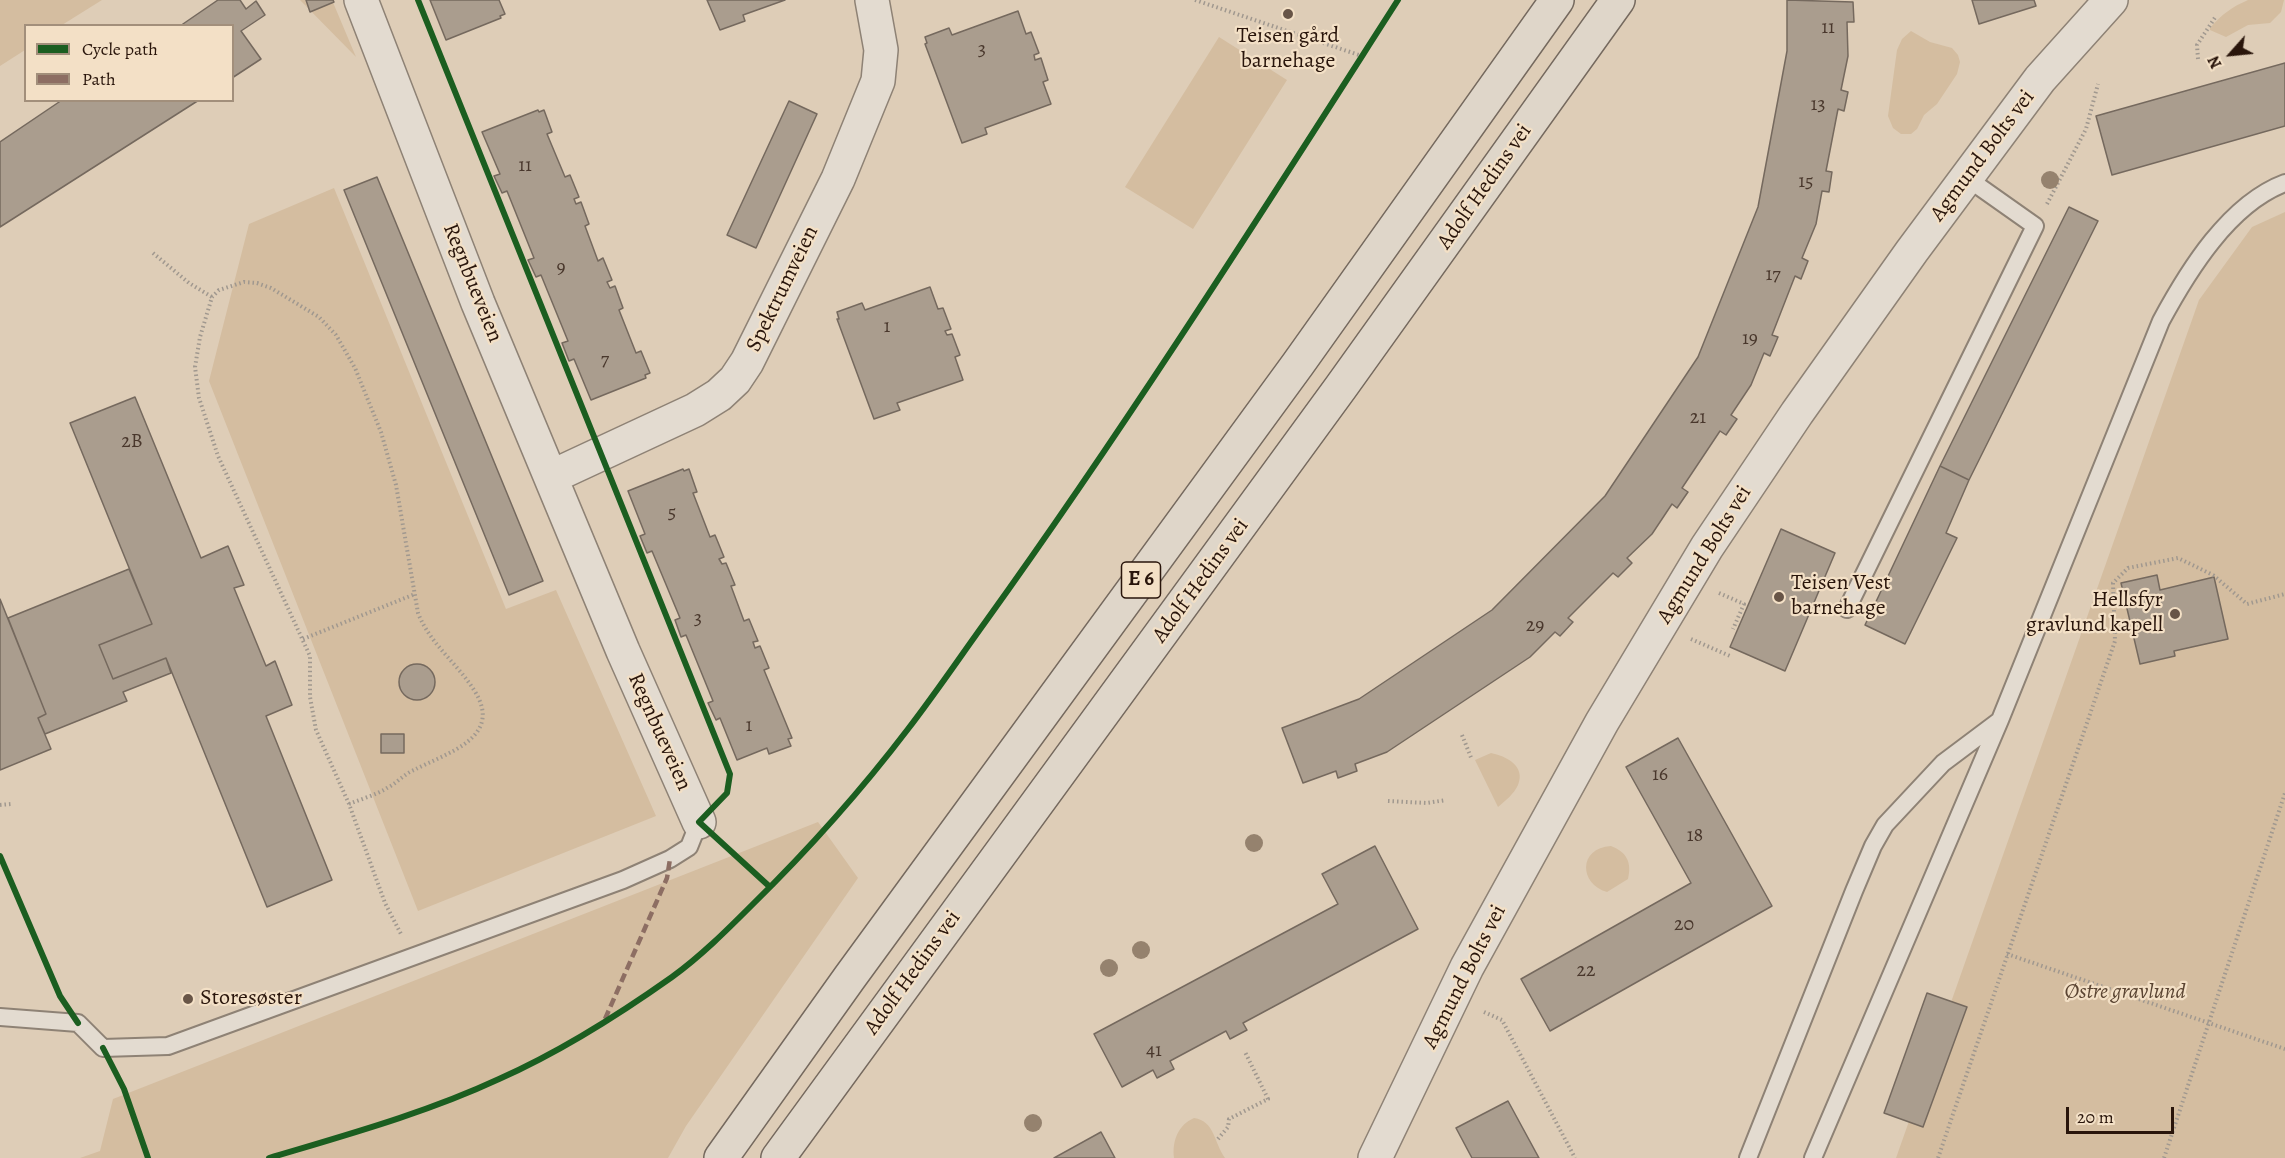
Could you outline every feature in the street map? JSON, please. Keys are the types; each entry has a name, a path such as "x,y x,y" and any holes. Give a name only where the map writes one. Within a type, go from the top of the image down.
{"highway":[{"name":"E 6","path":"721,1158 850,977 1298,364 1557,0"},
{"name":"Adolf Hedins vei","path":"778,1158 1320,417 1618,0"}],"street":[{"name":"Regnbueveien","path":"361,0 478,303 623,651 699,822"},
{"name":"Spektrumveien","path":"551,477 695,410 719,395 735,380 747,362 838,179 878,81 880,50 872,0"},
{"name":"Agmund Bolts vei","path":"1375,1158 1467,967 1602,722 1688,579 1797,413 1966,178 2054,62 2111,0"}],"lane":[{"path":"1847,609 2035,226 1966,178"},
{"path":"1813,1158 2000,720 2161,321 2179,288 2223,229 2245,207 2274,187 2285,183"},
{"path":"1748,1158 1854,891 1881,832 1906,801 1943,763 2000,720"},
{"name":"Regnbueveien","path":"0,1017 78,1023 103,1048 168,1046 624,880 670,859 689,847 699,822"}],"path":[{"path":"1195,0 1362,56"},
{"path":"2198,59 2197,45 2216,16"},
{"path":"1355,66 1368,47"},
{"path":"2035,226 2086,129 2098,84"},
{"path":"153,253 189,283 212,297"},
{"path":"349,804 387,788 412,770 446,756 468,741 483,722 483,706 467,680 434,643 422,625 396,485 381,432 356,368 336,334 319,317 271,288 258,283 244,282 229,285 212,297 200,337 195,367 199,399 218,456 310,656 310,697 316,730 349,804 385,903 412,956"},
{"path":"1938,1158 2115,641 2113,583 2128,568 2178,558 2213,574 2247,604 2285,594"},
{"path":"1688,579 1744,604 1733,629"},
{"path":"303,639 415,594"},
{"path":"1661,624 1730,656"},
{"path":"1462,735 1472,760"},
{"path":"2164,1158 2285,793"},
{"path":"1388,801 1427,803 1446,800"},
{"path":"0,806 11,804"},
{"path":"2007,954 2285,1049"},
{"path":"1453,998 1502,1020 1575,1158"},
{"path":"1218,1139 1228,1127 1229,1119 1268,1099 1245,1052"}],"green space":[{"path":"0,0 102,0 64,24 24,24 24,51 0,66"},
{"path":"300,0 332,0 356,57"},
{"path":"2248,0 2284,0 2281,12 2270,23 2248,25 2226,37 2210,30 2223,15"},
{"path":"1911,31 1930,42 1952,48 1960,62 1957,74 1937,104 1924,115 1917,129 1911,134 1901,134 1893,128 1888,116 1897,50 1902,39"},
{"path":"1219,37 1287,80 1193,229 1125,187"},
{"path":"334,188 506,609 556,590 656,816 418,911 209,381 249,224"},
{"name":"Østre gravlund","path":"2285,212 2285,1158 1896,1158 2199,300 2252,227"},
{"path":"1491,753 1513,763 1517,767 1520,778 1516,788 1498,807 1475,760"},
{"path":"818,822 858,878 686,1126 668,1158 80,1158 100,1151 113,1099"},
{"path":"1611,846 1621,851 1627,859 1629,873 1628,879 1607,892 1591,882 1586,867 1593,853 1600,848"},
{"path":"1194,1118 1206,1123 1210,1128 1225,1158 1174,1158 1177,1134 1188,1121"}],"building":[{"path":"218,0 240,0 246,9 256,1 265,15 241,31 261,59 234,77 234,24 183,24"},
{"path":"306,0 333,0 334,2 310,12"},
{"path":"430,0 499,0 505,14 500,16 501,18 446,40"},
{"path":"707,0 785,0 743,15 745,21 720,30"},
{"path":"1787,0 1853,2 1854,22 1847,22 1848,56 1841,90 1848,92 1844,111 1838,109 1826,171 1832,172 1829,192 1822,191 1816,224 1802,258 1808,261 1801,279 1795,276 1772,335 1778,337 1770,356 1764,353 1751,385 1731,415 1737,419 1726,435 1720,431 1682,488 1688,492 1677,508 1672,504 1652,534 1627,558 1632,563 1618,577 1613,573 1568,618 1573,622 1560,636 1555,632 1530,657 1387,752 1355,764 1357,771 1338,778 1336,771 1303,783 1282,728 1359,699 1492,610 1605,496 1698,357 1758,207 1787,51"},
{"path":"1972,0 2034,0 2036,6 1979,24"},
{"path":"1018,11 1026,34 1031,32 1039,53 1034,55 1035,60 1041,58 1048,80 1043,82 1051,104 985,128 987,134 962,143 925,44 927,43 925,37 949,28 952,35"},
{"path":"2285,63 2285,126 2112,175 2096,116"},
{"path":"789,101 817,114 756,248 727,235"},
{"path":"59,102 196,102 0,227 0,142"},
{"path":"538,110 539,112 544,110 552,132 547,134 565,177 570,175 579,197 574,199 576,204 581,202 589,224 585,226 598,261 603,258 612,280 607,282 610,288 615,286 623,308 619,310 636,353 641,351 650,373 645,375 646,378 591,400 574,359 569,361 562,343 568,341 541,275 536,277 528,260 534,258 507,191 502,193 494,176 500,174 482,132"},
{"path":"377,177 543,581 509,595 344,190"},
{"path":"2069,207 2098,221 1969,480 1940,466"},
{"path":"930,287 938,309 943,308 951,329 945,331 947,335 952,334 960,355 955,357 963,380 897,403 900,410 874,419 837,319 839,319 837,312 862,303 865,310"},
{"path":"135,397 201,558 228,546 244,585 234,588 266,666 275,661 292,705 266,716 332,880 267,907 166,658 113,679 99,645 152,624 70,423"},
{"path":"1940,466 1969,480 1946,533 1957,538 1905,644 1865,625"},
{"path":"683,469 684,471 689,469 697,492 693,493 710,537 715,535 724,557 719,559 722,564 726,563 735,585 731,586 744,621 749,619 758,641 753,642 755,648 760,646 769,668 764,670 792,738 788,739 791,746 769,754 767,748 737,760 720,718 716,720 708,703 713,701 686,635 681,637 675,620 680,618 652,551 647,553 640,536 645,534 628,491"},
{"path":"1781,529 1835,553 1785,671 1730,647"},
{"path":"129,569 152,624 99,645 113,679 166,658 171,673 123,692 127,701 45,734 38,718 46,714 8,618"},
{"name":"Hellsfyr gravlund kapell","path":"2157,575 2160,590 2214,577 2228,639 2174,651 2175,656 2140,664 2121,583"},
{"path":"0,599 46,714 38,718 51,749 0,770"},
{"path":"417,664 430,669 435,682 430,695 417,700 404,695 399,682 404,669"},
{"path":"381,734 404,734 404,753 381,753"},
{"path":"1678,738 1772,906 1550,1031 1521,979 1691,883 1626,767"},
{"path":"1375,846 1418,929 1243,1023 1247,1030 1230,1039 1226,1031 1170,1061 1174,1069 1157,1078 1153,1070 1122,1087 1094,1034 1338,904 1322,874"},
{"path":"1927,993 1967,1007 1923,1127 1884,1113"},
{"path":"1508,1101 1539,1158 1472,1158 1456,1128"},
{"path":"1101,1132 1115,1158 1054,1158"}],"marked path":[{"path":"605,1019 667,878 670,859"}],"cycle path":[{"path":"418,0 730,774 727,793 699,822 770,887"},
{"path":"269,1158 386,1123 471,1091 544,1057 609,1019 683,969 773,884 833,820 890,752 938,689 1040,545 1196,313 1398,0"},
{"path":"0,856 60,996 78,1023"},
{"path":"103,1048 124,1089 148,1158"}],"place":[{"name":"Teisen gård barnehage","path":"1288,14"},
{"name":"Teisen Vest barnehage","path":"1779,597"},
{"name":"Hellsfyr gravlund kapell","path":"2175,614"},
{"name":"Storesøster","path":"188,999"}]}
